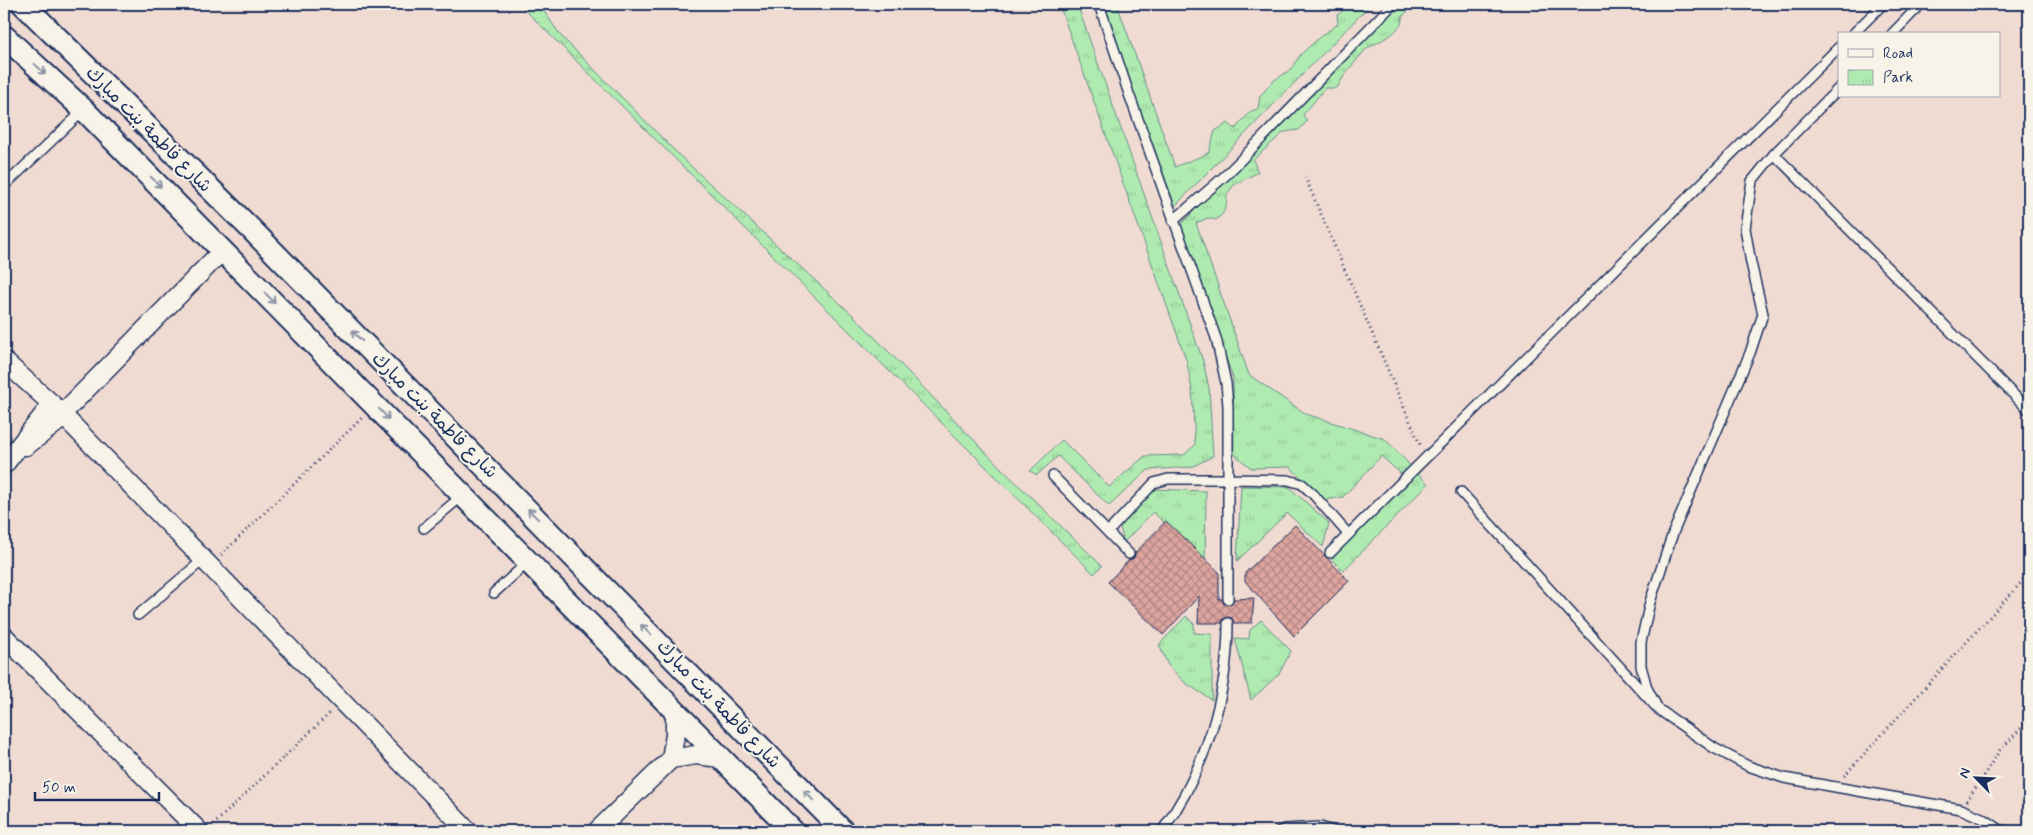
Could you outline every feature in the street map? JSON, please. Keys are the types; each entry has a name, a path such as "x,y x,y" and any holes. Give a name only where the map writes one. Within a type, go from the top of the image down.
{"street":[{"name":"شارع فاطمة بنت مبارك","path":"23,4 252,230 843,831"},
{"name":"شارع فاطمة بنت مبارك","path":"4,36 84,110 223,250 793,831"},
{"path":"9,459 223,250"},
{"path":"4,360 59,412 204,559 468,831"},
{"path":"4,636 200,831"},
{"path":"671,759 675,735 675,711"},
{"path":"597,831 671,759 696,754 721,758"}],"lane":[{"path":"1099,4 1173,221 1216,338 1222,360 1228,406 1228,599"},
{"path":"1173,221 1226,175 1393,4"},
{"path":"1855,32 1883,4"},
{"path":"1894,32 1921,4"},
{"path":"1330,553 1838,48"},
{"path":"1658,709 1647,688 1641,666 1645,622 1656,582 1673,533 1750,353 1763,314 1745,228 1752,181 1774,154 1838,89"},
{"path":"4,186 84,110"},
{"path":"1774,154 2029,410"},
{"path":"1053,476 1129,554"},
{"path":"1108,532 1154,483 1168,478 1288,480 1302,484 1348,534"},
{"path":"1461,492 1658,709 1714,748 1748,766 1784,778 1962,810 1984,819 2002,831"},
{"path":"424,528 463,495"},
{"path":"138,615 204,559"},
{"path":"494,593 529,562"},
{"path":"1162,831 1192,780 1214,723 1225,670 1228,623"},
{"path":"1280,831 1320,827 1333,831"}],"path":[{"path":"1305,177 1425,457"},
{"path":"204,559 215,549 221,556 376,406"},
{"path":"1834,788 2029,574"},
{"path":"206,831 343,701"},
{"path":"1962,810 2000,750 2029,720"}],"green space":[{"path":"519,4 539,4 561,36 680,156 857,319 1001,468 1102,566 1094,574"},
{"path":"1059,4 1077,4 1203,361 1209,388 1213,456 1192,467 1148,470 1109,506 1058,456 1037,475 1030,471 1062,440 1109,487 1145,456 1184,455 1195,445 1192,390 1187,362"},
{"path":"1102,4 1117,4 1175,167 1209,152 1215,131 1228,123 1235,129 1251,111 1258,109 1260,96 1273,81 1290,70 1301,54 1338,24 1337,15 1353,4 1371,4 1175,206"},
{"path":"1398,4 1418,4 1413,6 1403,16 1401,25 1391,35 1366,49 1345,74 1337,88 1325,88 1303,115 1307,121 1299,130 1284,132 1253,160 1258,172 1234,185 1227,194 1227,202 1222,214 1216,220 1208,218 1196,223 1249,375 1306,414 1385,439 1428,484 1343,571 1330,558 1409,481 1381,456 1343,497 1324,500 1290,467 1251,468 1234,454 1233,378 1180,225"},
{"path":"1241,486 1289,487 1329,523 1323,547 1287,513 1237,561"},
{"path":"1152,489 1206,491 1205,563 1153,512 1124,542 1119,523"},
{"path":"1186,616 1194,624 1194,633 1212,634 1212,700 1184,682 1168,665 1159,645"},
{"path":"1261,620 1291,651 1279,674 1251,700 1235,638 1249,639 1250,630"}],"building":[{"path":"1166,521 1219,572 1219,599 1222,599 1224,604 1231,605 1234,599 1254,598 1252,623 1234,623 1232,618 1228,617 1223,619 1222,623 1198,623 1199,596 1163,635 1108,582 1129,560 1134,558 1135,553"},
{"path":"1295,525 1349,581 1294,636 1245,581 1245,573"}]}
